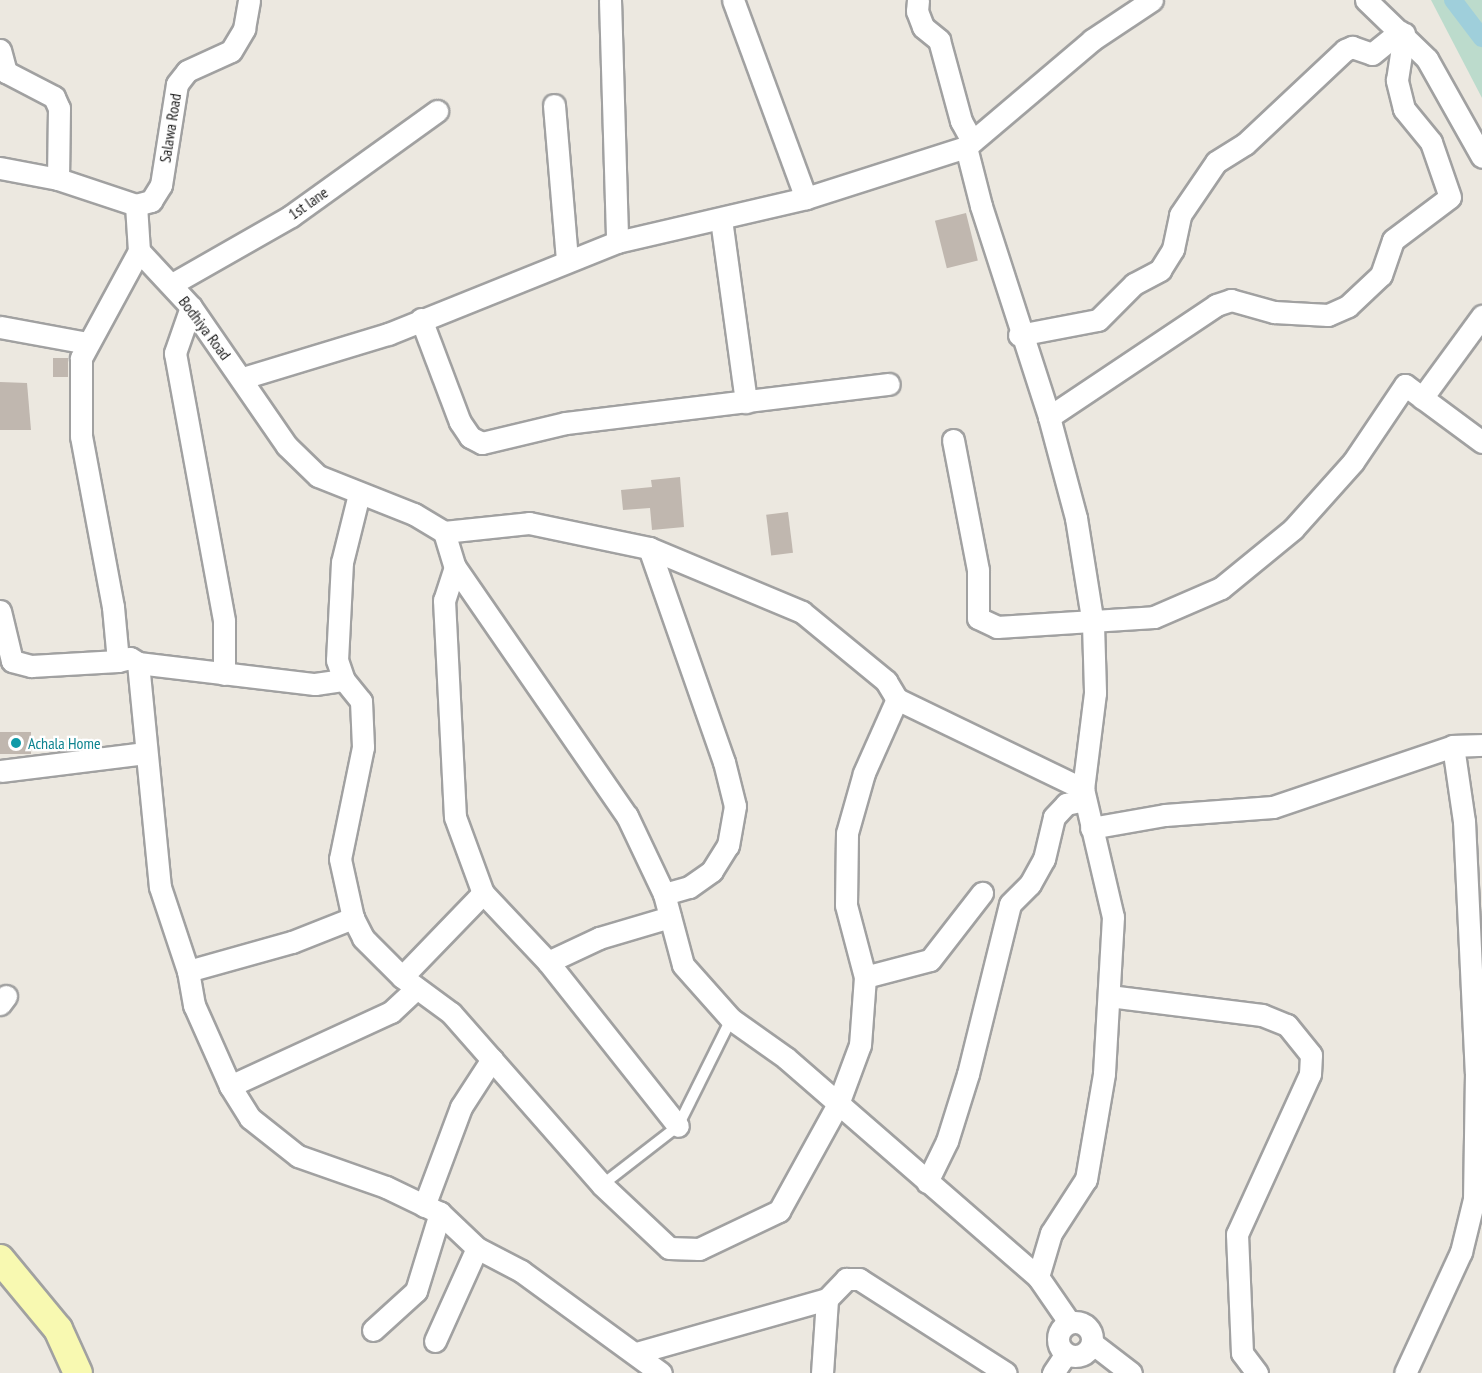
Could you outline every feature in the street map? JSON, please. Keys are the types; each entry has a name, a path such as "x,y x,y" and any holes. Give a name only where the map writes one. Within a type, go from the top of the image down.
{"main road":[{"path":"0,1259 58,1329 78,1373"}],"street":[{"name":"Salawa Road","path":"136,205 151,201 161,185 177,84 187,71 231,51 244,29 249,0"},
{"path":"610,0 616,242"},
{"path":"734,0 806,198"},
{"path":"918,0 917,11 923,27 939,40 1019,335 1048,417 1076,518 1093,624 1095,693 1084,794 1113,917 1104,1074 1086,1179 1051,1233 1038,1277"},
{"path":"243,378 421,319 567,259 616,242 806,198 969,144 1092,40 1152,0"},
{"path":"1366,0 1402,32 1427,59 1482,158"},
{"path":"1019,335 1098,320 1134,284 1161,270 1173,249 1180,215 1216,162 1245,144 1345,50 1352,47 1372,54 1402,32"},
{"path":"1048,417 1216,305 1231,300 1274,312 1328,315 1348,306 1381,275 1393,240 1450,196 1431,142 1404,109 1397,80 1402,32"},
{"path":"0,50 6,72 54,98 59,108 58,179"},
{"path":"554,105 567,259"},
{"name":"1st lane","path":"172,284 291,216 437,111"},
{"path":"0,168 58,179 136,205 139,251 87,343 81,358 81,436 113,607 128,662 145,753 160,886 188,971 194,1005 230,1086 250,1118 298,1156 386,1186 432,1210 477,1248 521,1271 661,1373"},
{"path":"721,219 746,402"},
{"name":"Bodhiya Road","path":"139,251 172,284 243,378 295,454 318,476 414,514 444,532"},
{"path":"190,307 176,352 224,621 224,674"},
{"path":"1422,398 1482,316"},
{"path":"421,319 460,422 470,437 482,442 566,423 889,384"},
{"path":"0,327 87,343"},
{"path":"953,440 978,570 978,618 997,627 1093,624 1154,617 1221,588 1293,529 1353,462 1405,385 1482,442"},
{"path":"359,494 342,562 337,660 344,680 361,701 363,747 340,859 353,918 363,938 410,982 451,1013 602,1185 669,1248 699,1249 779,1211 838,1104 860,1045 865,977 846,905 847,833 864,773 897,699"},
{"path":"1069,1322 1038,1277 786,1058 731,1019 683,965 664,894 627,816 455,567 444,532 529,523 649,548 802,612 886,681 897,699 1084,794"},
{"path":"649,548 724,762 735,806 728,845 712,871 689,887 664,894"},
{"path":"455,567 444,600 455,817 483,893 548,962 678,1126"},
{"path":"0,611 12,662 31,666 128,662 315,684 344,680"},
{"path":"1091,828 1165,814 1273,807 1453,746 1482,745"},
{"path":"1405,1373 1461,1252 1474,1199 1476,1073 1464,821 1453,746"},
{"path":"2,771 145,753"},
{"path":"927,1182 947,1141 968,1074 1010,904 1030,884 1044,860 1054,817 1066,804 1084,794"},
{"path":"230,1086 391,1012 410,982 483,893"},
{"path":"865,977 930,960 982,893"},
{"path":"548,962 599,938 670,917"},
{"path":"188,971 292,942 353,918"},
{"path":"1109,996 1262,1015 1287,1024 1311,1055 1310,1074 1237,1234 1242,1353 1257,1373"},
{"path":"373,1330 416,1291 432,1210 461,1107 492,1059"},
{"path":"435,1341 477,1248"},
{"path":"636,1353 827,1299 846,1280 859,1279 1006,1373"},
{"path":"822,1373 827,1299"},
{"path":"1069,1322 1084,1323 1089,1329 1092,1343 1131,1373"},
{"path":"1066,1354 1058,1337 1069,1322"},
{"path":"1066,1354 1078,1356 1092,1343"},
{"path":"1053,1373 1066,1354"}],"lane":[{"path":"602,1185 678,1126 731,1019"}],"green space":[{"path":"1431,0 1482,0 1482,98"}],"building":[{"path":"966,213 978,261 947,268 935,221"},
{"path":"53,358 68,358 68,377 53,377"},
{"path":"0,382 27,383 31,430 0,430"},
{"path":"680,477 684,527 652,530 650,508 623,510 621,490 652,487 651,480"},
{"path":"788,512 793,553 771,555 766,515"},
{"name":"Achala Home","path":"0,732 31,732 31,754 0,754"}],"waterway":[{"path":"1453,0 1482,38"}],"place":[{"name":"Achala Home","path":"16,743"}]}
